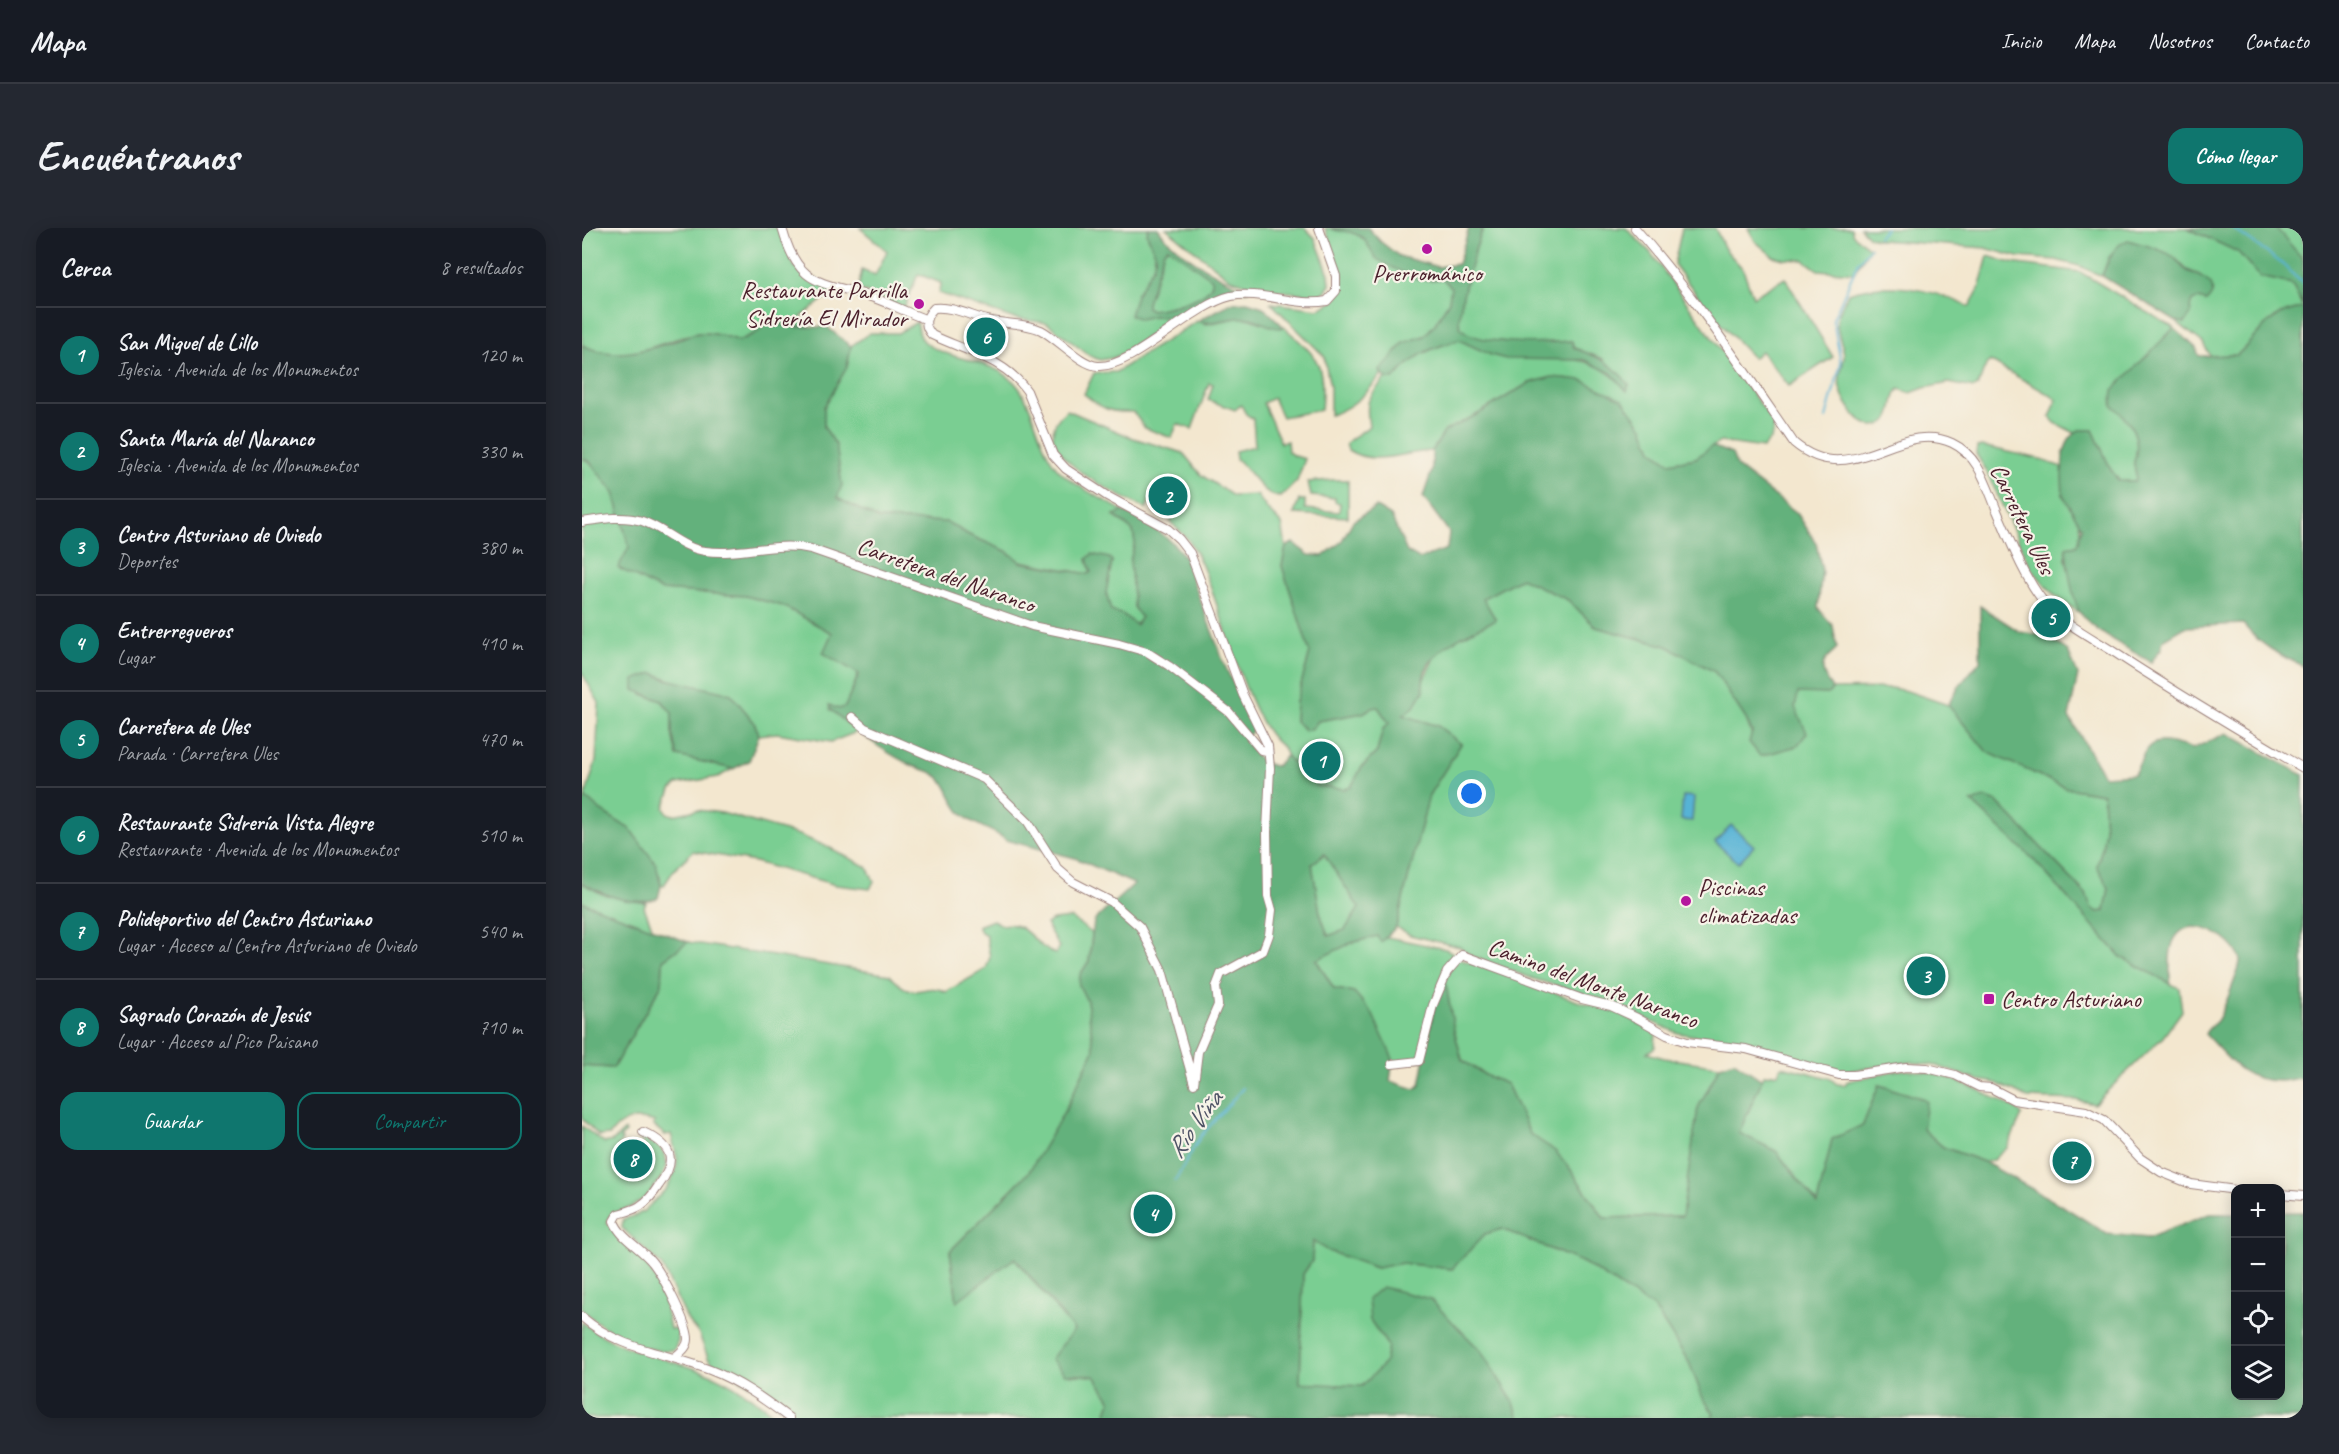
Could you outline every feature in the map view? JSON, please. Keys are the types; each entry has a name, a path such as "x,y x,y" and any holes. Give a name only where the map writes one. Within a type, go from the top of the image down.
{"street":[{"path":"782,228 790,254 797,266 807,274 819,281 873,298 926,319"},
{"path":"852,717 865,728 984,778 1028,822 1058,869 1073,882 1112,902 1140,927 1162,970 1194,1084 1198,1052 1218,1005 1216,987 1221,974 1263,951 1269,935 1272,910 1268,896 1267,832 1270,768 1268,746 1244,695 1196,567 1179,539 1161,525 1107,496 1066,470 1053,455 1022,383 998,364 932,335 926,326 926,319 934,308 942,307 989,321 1034,328 1047,334 1084,361 1096,366 1115,364 1202,308 1233,296 1327,301 1336,291 1336,276 1319,228"},
{"name":"Carretera Ules","path":"1635,228 1665,262 1802,450 1811,456 1832,461 1855,458 1914,440 1936,438 1953,443 1966,453 1981,472 2027,574 2044,603 2073,625 2194,704 2303,768"},
{"name":"Carretera del Naranco","path":"582,522 623,517 644,521 691,548 705,551 733,551 781,545 812,549 1032,626 1133,647 1169,666 1229,712 1261,750 1268,751"},
{"name":"Camino del Monte Naranco","path":"1392,1064 1419,1061 1433,1005 1446,972 1462,954 1582,999 1611,1006 1667,1035 1687,1042 1746,1049 1839,1075 1906,1067 1927,1068 1955,1075 1979,1087 1991,1088 2014,1100 2086,1111 2104,1120 2140,1158 2161,1173 2191,1184 2231,1189"},
{"path":"643,1132 667,1149 671,1161 670,1168 646,1201 633,1210 618,1214 614,1221 619,1230 653,1263 676,1306 688,1341 685,1348 675,1357"},
{"path":"2285,1194 2303,1196"},
{"path":"582,1317 614,1340 675,1357 727,1376 789,1418"}],"green space":[{"path":"582,228 779,228 794,266 835,290 801,317 810,327 766,322 758,332 738,341 716,334 698,333 639,351 612,354 598,351 582,345"},
{"path":"860,228 1148,228 1148,238 1155,258 1136,301 1136,316 1140,318 1180,315 1122,354 1100,360 1090,356 1047,323 1012,318 938,293 941,283 918,274 904,308 858,289 862,270 875,276 887,251"},
{"path":"1148,228 1158,228 1175,247 1187,256 1249,291 1236,291 1214,296 1180,315 1140,319 1130,315 1136,295 1153,267 1156,255 1147,234","holes":["1168,247 1212,279 1211,286 1206,292 1189,301 1151,310 1147,307 1164,251"]},
{"path":"1166,228 1305,228 1315,238 1329,274 1330,285 1324,293 1318,295 1259,289 1229,278"},
{"path":"1325,228 1339,229 1361,236 1375,256 1385,263 1419,279 1443,279 1451,287 1449,301 1435,324 1424,336 1404,343 1365,393 1353,404 1330,415 1330,387 1324,356 1271,303 1319,309 1335,301 1343,287 1343,278"},
{"path":"1330,228 1368,228 1399,256 1438,267 1458,264 1469,228 1483,228 1463,293 1460,326 1467,333 1494,341 1530,343 1572,341 1574,348 1598,358 1617,371 1629,385 1627,391 1611,373 1585,360 1506,359 1491,355 1459,340 1422,354 1393,379 1385,378 1380,371 1404,343 1424,336 1435,324 1449,301 1451,287 1443,279 1422,280 1398,270 1377,259 1361,237"},
{"path":"1484,228 1626,228 1650,252 1775,425 1771,438 1763,448 1720,442 1696,458 1670,463 1652,450 1643,427 1529,383 1445,431 1432,451 1378,458 1358,455 1348,450 1346,444 1348,441 1369,426 1367,410 1369,400 1385,378 1393,379 1423,354 1459,340 1501,357 1572,359 1585,362 1613,376 1627,390 1603,359 1574,348 1571,341 1530,343 1494,341 1466,333 1460,326 1461,307 1472,262"},
{"path":"1682,228 1715,228 1725,249 1743,269 1753,297 1785,278 1833,357 1789,386 1761,351 1753,358 1709,311 1674,264"},
{"path":"1748,228 1851,228 1853,235 1870,248 1854,273 1818,270 1804,260 1773,256 1755,241"},
{"path":"1860,228 2187,228 2238,252 2260,277 2292,284 2303,308 2272,319 2237,355 2210,356 2203,343 2175,321 2185,323 2192,301 2197,299 2206,301 2200,275 2187,270 2173,256 2109,257 2102,276 2079,266 2056,260 2018,257 1985,248 1881,240 1869,237"},
{"path":"2187,228 2276,228 2303,259 2303,305 2292,284 2260,277 2238,252"},
{"path":"2265,228 2303,228 2303,263"},
{"path":"2128,240 2168,253 2186,270 2202,277 2211,285 2213,289 2206,301 2197,299 2192,301 2191,314 2185,323 2175,321 2102,276 2114,250"},
{"path":"1168,247 1213,279 1212,286 1189,301 1151,310 1147,307 1147,303 1164,251"},
{"path":"1988,256 2011,263 2080,272 2174,328 2146,359 2112,405 2131,426 2136,439 2135,481 2120,481 2111,470 2093,430 2079,430 2075,433 2055,423 2050,417 2057,399 1990,361 1984,369 1978,386 1974,388 1949,383 1911,393 1899,389 1894,397 1888,419 1877,426 1863,422 1851,410 1839,384 1844,355 1837,323 1839,312 1848,293 1878,287 1910,288 1940,295 1969,307 1979,289"},
{"path":"1247,302 1263,307 1284,327 1271,326 1248,318 1197,321 1231,303"},
{"path":"2303,308 2303,666 2270,649 2243,624 2185,627 2163,640 2161,649 2151,662 2105,635 2088,622 2075,601 2070,582 2066,547 2077,545 2082,527 2063,496 2063,454 2069,439 2079,430 2093,430 2111,470 2119,481 2135,481 2136,439 2131,426 2112,405 2113,390 2174,328 2196,348 2199,356 2237,355 2272,319"},
{"path":"1241,317 1275,327 1284,327 1312,354 1320,370 1321,410 1282,417 1273,398 1263,403 1281,443 1287,441 1288,452 1305,459 1297,481 1281,497 1268,493 1236,459 1235,451 1255,446 1253,419 1246,414 1241,405 1235,410 1208,400 1213,384 1209,383 1192,429 1177,424 1172,438 1145,428 1133,412 1107,409 1084,394 1094,373 1116,372 1197,321 1207,324"},
{"path":"766,322 798,327 827,327 851,346 847,367 824,407 824,427 836,445 842,485 837,498 878,519 947,522 969,535 1006,551 1021,562 1088,574 1091,572 1087,559 1092,554 1109,558 1112,561 1106,592 1111,611 1123,615 1136,625 1141,617 1134,608 1130,561 1135,542 1133,531 1114,515 1123,511 1172,542 1184,557 1225,666 1254,729 1245,739 1258,757 1266,763 1276,766 1286,756 1317,786 1345,789 1351,787 1362,767 1377,752 1383,729 1389,723 1378,707 1363,713 1318,721 1313,728 1304,731 1295,721 1296,702 1310,653 1282,566 1286,547 1293,543 1309,555 1323,556 1341,542 1353,521 1376,507 1391,516 1407,552 1419,559 1447,549 1449,532 1423,497 1432,470 1432,451 1445,431 1529,383 1552,377 1582,380 1623,400 1643,427 1652,450 1670,463 1696,458 1712,446 1732,454 1737,467 1797,513 1816,543 1822,570 1818,608 1833,626 1837,648 1827,658 1823,667 1832,689 1828,694 1798,693 1795,707 1807,733 1797,746 1760,756 1749,742 1752,732 1746,719 1715,672 1667,646 1596,627 1568,600 1521,578 1483,598 1496,620 1459,638 1436,655 1423,678 1424,691 1414,707 1403,715 1438,726 1461,744 1429,795 1396,927 1381,942 1377,936 1351,943 1316,960 1334,989 1354,992 1372,1013 1393,1059 1390,1081 1415,1089 1420,1085 1435,1003 1446,984 1462,1060 1485,1075 1507,1084 1530,1134 1555,1151 1604,1218 1682,1216 1698,1108 1720,1066 1734,1061 1762,1080 1739,1133 1776,1151 1817,1204 1832,1139 1863,1125 1879,1085 1927,1102 1923,1129 1943,1147 1984,1162 2107,1234 2148,1238 2209,1214 2231,1214 2231,1400 2285,1400 2285,1212 2303,1212 2303,1418 1712,1418 1714,1413 1703,1398 1689,1362 1654,1308 1584,1263 1502,1229 1485,1234 1452,1269 1402,1263 1377,1268 1328,1251 1313,1241 1312,1261 1303,1274 1300,1383 1362,1386 1385,1363 1388,1346 1370,1320 1368,1299 1382,1287 1430,1299 1481,1351 1514,1403 1519,1418 1105,1418 1111,1401 1095,1376 1065,1374 1051,1359 1074,1330 1015,1258 957,1301 950,1251 1029,1172 1066,1109 1094,1050 1087,1001 1079,985 1080,975 1089,961 1094,921 1134,884 1075,858 1006,840 973,822 955,805 939,778 888,752 858,732 830,709 829,705 839,709 845,707 859,674 823,653 832,633 783,606 746,596 661,590 618,568 629,547 614,492 589,461 582,458 582,345 607,352 631,352 656,347 698,333 716,334 739,341 758,332","holes":["1324,854 1359,908 1345,930 1328,936 1320,913 1312,864"]},
{"path":"917,322 922,339 935,349 994,369 1005,374 1014,382 1027,402 1050,458 1057,468 1078,485 1123,511 1114,516 1133,531 1135,542 1130,561 1141,617 1136,625 1123,615 1111,611 1106,592 1112,561 1087,559 1091,573 1088,574 1021,561 1006,551 969,535 947,522 878,519 837,498 836,445 824,427 824,407 847,367 851,346 870,333 898,333"},
{"path":"1067,410 1133,438 1183,453 1201,475 1233,496 1257,495 1282,524 1286,547 1282,566 1310,653 1296,702 1295,721 1304,730 1318,721 1363,713 1378,707 1389,723 1383,729 1377,752 1362,767 1351,787 1345,789 1317,786 1293,764 1283,747 1269,734 1245,685 1202,566 1188,539 1170,522 1181,499 1172,494 1173,491 1156,486 1146,509 1095,482 1077,469 1062,455 1054,440 1055,425"},
{"path":"1982,446 2035,458 2062,467 2066,487 2080,526 2077,545 2066,547 2066,560 2080,613 2054,595 2031,568 1986,470 1976,454 1977,447"},
{"path":"582,458 589,461 614,492 629,547 619,568 661,590 746,596 783,606 832,633 859,673 845,707 839,709 830,706 830,709 857,732 831,742 777,733 759,735 754,722 743,709 653,673 642,694 662,701 672,713 672,733 677,756 733,769 718,777 677,784 671,790 664,808 667,813 673,815 697,810 722,813 799,835 867,867 874,881 870,889 836,885 755,862 693,851 661,886 660,876 628,828 601,811 585,797 596,761 599,703 582,673"},
{"path":"1348,480 1348,517 1294,514 1299,500 1305,500 1305,509 1339,512 1340,503 1335,502 1335,498 1311,496 1308,482"},
{"path":"1521,578 1568,600 1596,627 1667,646 1715,672 1746,719 1760,756 1779,751 1798,692 1828,694 1832,689 1891,688 1948,705 1987,752 2067,788 2103,794 2105,830 2097,866 2109,888 2105,911 2098,912 2091,908 2086,894 1997,802 1972,802 2032,858 2121,957 2179,988 2182,1011 2163,1037 2094,1104 2076,1100 2028,1098 1996,1083 1978,1080 1937,1066 1911,1062 1847,1071 1831,1069 1787,1057 1764,1047 1678,1033 1600,999 1534,979 1471,956 1460,947 1410,935 1396,927 1429,795 1461,744 1438,726 1403,715 1435,656 1454,638 1466,632 1483,598"},
{"path":"1980,606 2020,632 2046,636 2068,651 2078,675 2069,717 2104,776 2134,774 2148,747 2154,744 2166,742 2192,749 2227,733 2303,775 2303,1078 2279,1081 2255,1077 2237,1066 2205,1034 2219,1017 2239,965 2237,952 2229,942 2205,929 2192,927 2181,932 2173,943 2170,962 2171,984 2121,957 2032,858 1972,802 1985,797 1997,802 2086,894 2091,908 2098,912 2105,911 2109,888 2097,866 2105,830 2103,794 2067,788 1987,752 1948,705 1959,686 1980,661"},
{"path":"653,673 666,679 731,694 754,722 759,735 749,761 733,769 677,756 672,733 672,713 662,701 634,690 634,680"},
{"path":"585,797 601,811 630,829 656,864 661,886 658,898 649,901 629,901 609,896 582,883 582,806"},
{"path":"1325,854 1360,908 1345,930 1328,936 1320,913 1312,864"},
{"path":"582,883 602,894 646,903 644,907 653,929 582,902"},
{"path":"582,902 688,942 663,960 662,984 613,1068 582,1066"},
{"path":"1071,918 1092,933 1089,961 1080,975 1079,985 1087,1001 1094,1050 1054,1132 1029,1172 950,1251 957,1300 1014,1258 1074,1330 1065,1374 1095,1376 1111,1401 1105,1418 796,1418 752,1386 714,1365 708,1358 699,1334 688,1321 662,1266 622,1228 623,1219 644,1211 666,1189 676,1170 677,1158 671,1134 665,1135 653,1125 655,1122 636,1119 619,1125 610,1135 599,1136 582,1119 582,1066 613,1068 662,984 663,960 688,942 890,975 906,989 919,991 938,989 946,992 986,969 990,957 986,935 978,926 993,920 1002,925 1018,926 1048,951 1056,954 1059,947 1046,924 1053,920"},
{"path":"1377,936 1381,942 1387,937 1446,949 1462,960 1490,968 1577,1001 1617,1012 1656,1032 1655,1047 1647,1053 1664,1058 1720,1066 1698,1108 1683,1216 1604,1218 1555,1151 1530,1134 1507,1084 1485,1075 1462,1060 1454,1030 1435,1003 1425,1059 1392,1064 1354,992 1334,989 1316,959 1351,943"},
{"path":"1782,1066 1829,1078 1837,1084 1844,1085 1848,1081 1903,1070 1933,1074 1976,1089 2016,1109 2022,1115 2007,1148 1993,1160 1984,1162 1943,1147 1923,1129 1921,1098 1879,1085 1863,1125 1832,1140 1817,1204 1776,1151 1739,1133 1764,1075 1778,1073"},
{"path":"582,1126 604,1143 613,1141 625,1130 626,1133 620,1138 622,1140 618,1147 624,1149 627,1164 641,1162 639,1147 644,1144 637,1136 638,1134 659,1147 665,1155 667,1165 662,1176 646,1197 631,1207 610,1215 607,1223 625,1243 642,1257 670,1302 664,1302 670,1329 678,1329 678,1341 674,1350 662,1351 637,1345 613,1333 582,1310"},
{"path":"1502,1229 1584,1263 1654,1308 1689,1362 1703,1398 1714,1414 1712,1418 1519,1418 1514,1403 1481,1351 1460,1331 1370,1320 1388,1346 1385,1363 1362,1386 1300,1384 1303,1274 1312,1261 1313,1241 1328,1251 1376,1268 1402,1263 1452,1269 1485,1233"},
{"path":"582,1322 625,1347 715,1376 744,1392 779,1418 582,1418"}],"water":[{"path":"1683,796 1694,797 1692,821 1681,820"},
{"path":"1731,825 1754,846 1738,863 1715,842"}],"waterway":[{"path":"1878,237 1886,228"},
{"path":"2232,228 2280,262 2303,284"},
{"path":"1826,418 1841,363 1833,319 1858,263 1870,248"},
{"name":"Río Viña","path":"1175,1181 1200,1137 1243,1088"}],"place":[{"name":"Prerrománico","path":"1427,249"},
{"name":"Restaurante Parrilla Sidrería El Mirador","path":"919,304"},
{"name":"Restaurante Sidrería Vista Alegre","path":"986,337"},
{"name":"Santa María del Naranco","path":"1168,496"},
{"name":"Carretera de Ules","path":"2051,618"},
{"name":"San Miguel de Lillo","path":"1321,761"},
{"name":"Piscinas climatizadas","path":"1686,901"},
{"name":"Centro Asturiano de Oviedo","path":"1926,976"},
{"name":"Centro Asturiano","path":"1989,999"},
{"name":"Sagrado Corazón de Jesús","path":"633,1159"},
{"name":"Polideportivo del Centro Asturiano","path":"2072,1161"},
{"name":"Entrerregueros","path":"1153,1214"}]}
